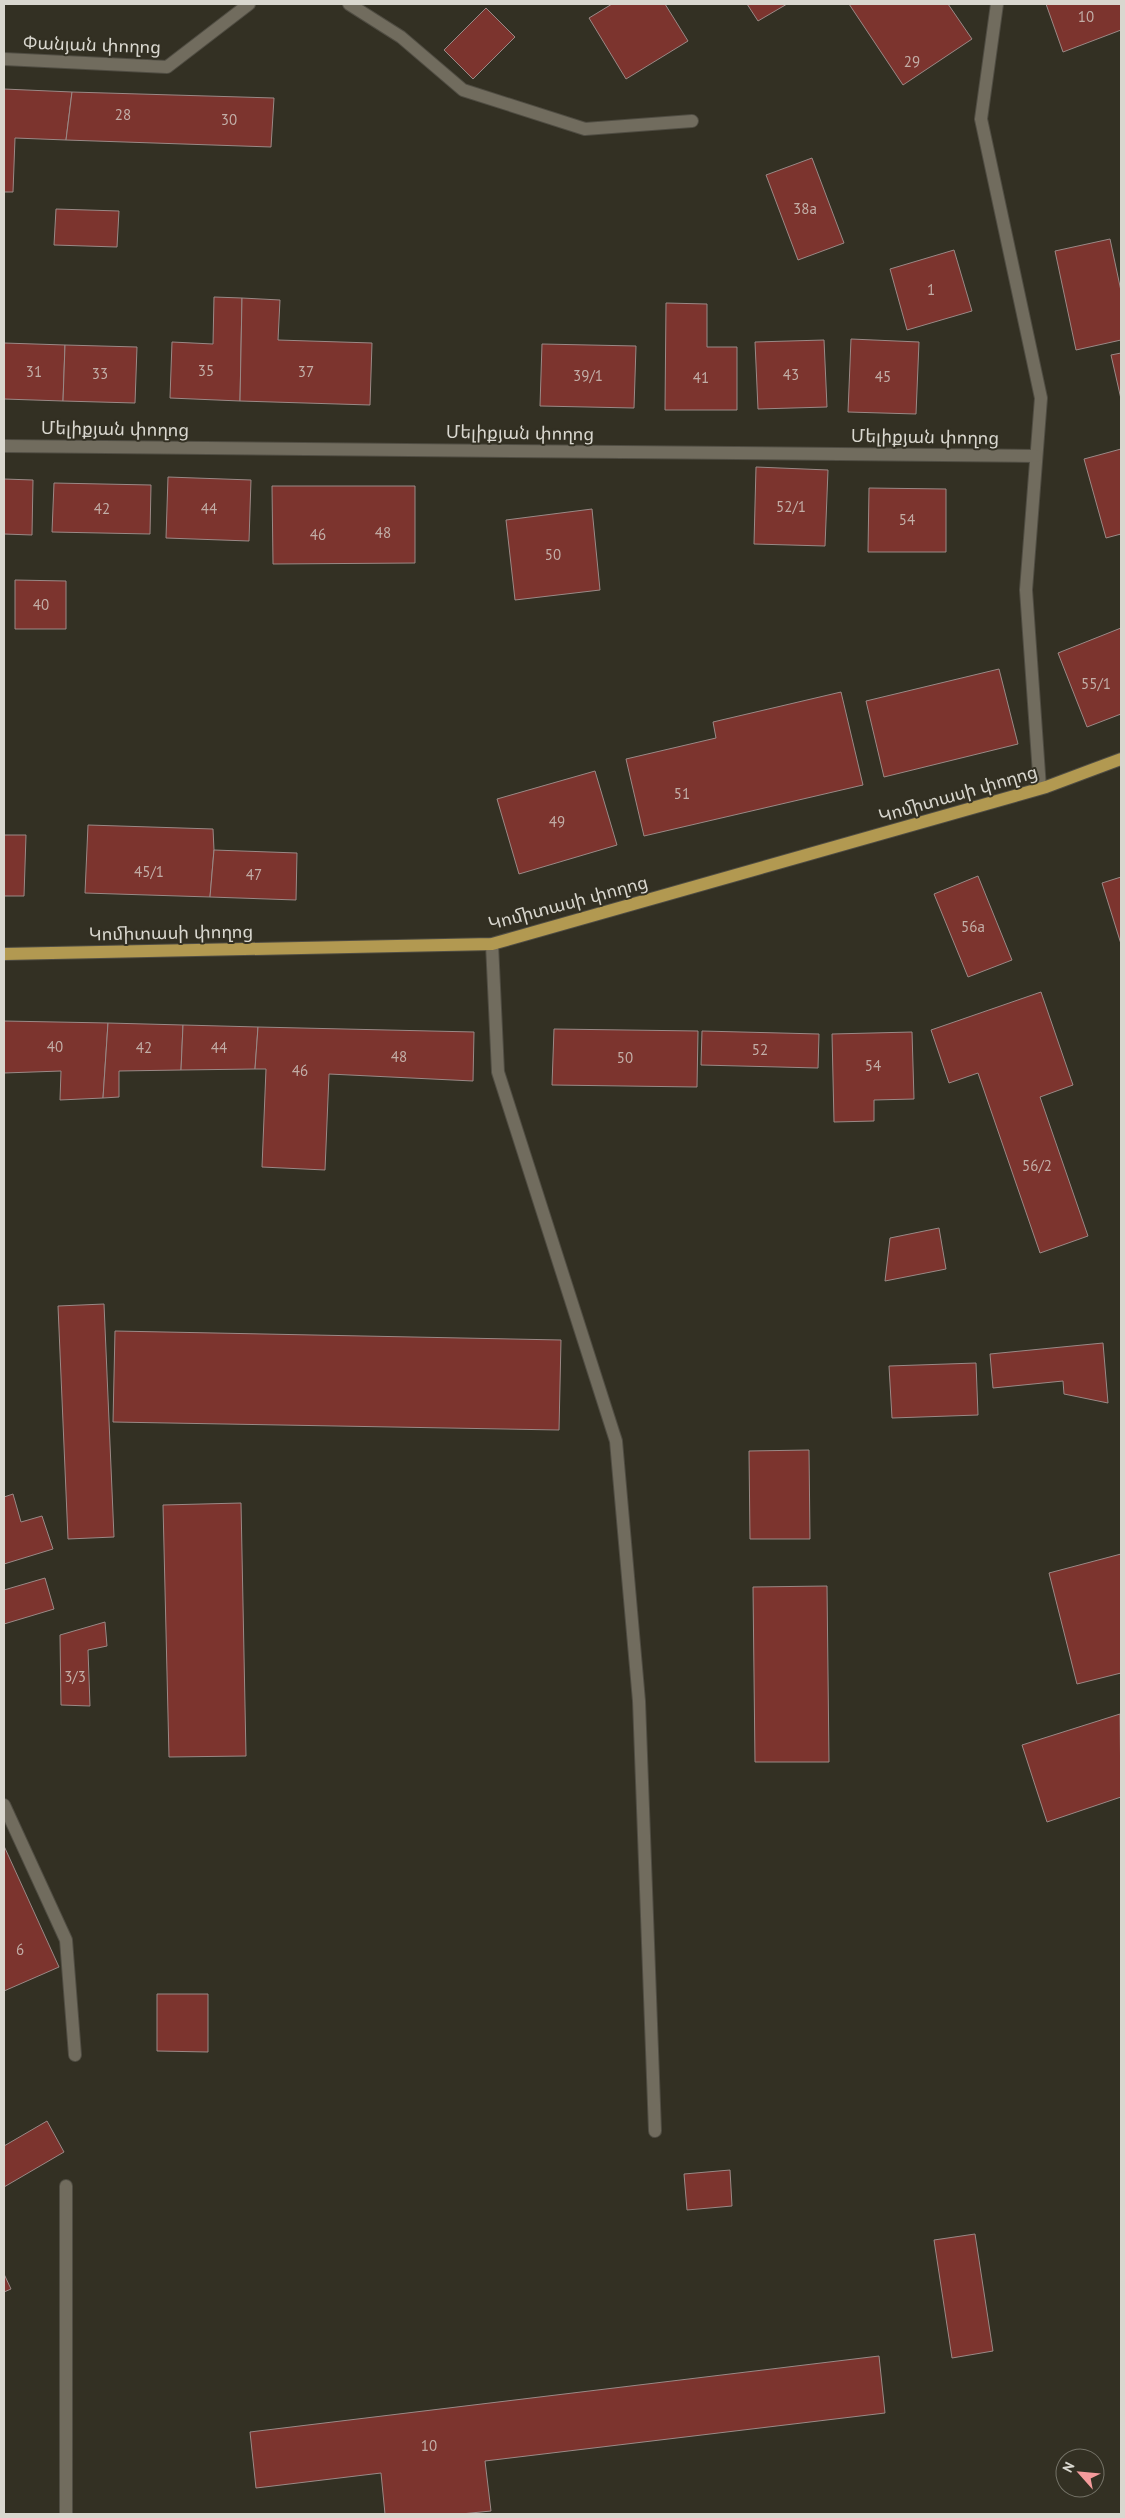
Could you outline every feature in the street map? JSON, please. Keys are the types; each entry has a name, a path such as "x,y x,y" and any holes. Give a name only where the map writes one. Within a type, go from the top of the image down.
{"main road":[{"name":"Կոմիտասի փողոց","path":"4,954 492,944 1040,788 1121,759"}],"street":[{"name":"Փանյան փողոց","path":"4,59 167,67 249,4"},
{"path":"349,4 401,37 463,90 585,129 692,121"},
{"path":"997,4 981,120 1040,398 1026,590 1040,788"},
{"name":"Մելիքյան փողոց","path":"4,446 1036,456"},
{"path":"492,944 498,1072 616,1441 639,1701 655,2131"},
{"path":"4,1805 66,1940 75,2055"},
{"path":"66,2186 66,2514"}],"building":[{"path":"612,4 665,4 688,41 626,79 589,18"},
{"path":"747,4 787,4 758,21"},
{"path":"849,4 948,4 972,39 903,85"},
{"path":"1046,4 1121,4 1121,30 1063,52"},
{"path":"486,8 515,37 473,79 444,50"},
{"path":"4,89 72,92 66,140 15,138 13,192 4,192"},
{"path":"72,92 274,98 271,147 66,140"},
{"path":"812,158 844,243 798,260 766,175"},
{"path":"56,209 119,211 117,247 54,245"},
{"path":"1110,239 1121,291 1121,340 1076,350 1055,251"},
{"path":"954,250 972,311 907,330 890,269"},
{"path":"214,297 242,298 240,401 170,398 172,342 213,344"},
{"path":"242,298 280,300 278,340 372,343 370,405 240,401"},
{"path":"666,303 707,304 707,347 737,347 737,410 665,410"},
{"path":"851,339 919,342 916,414 848,412"},
{"path":"824,340 827,407 758,409 755,342"},
{"path":"4,343 65,345 63,401 4,399"},
{"path":"542,344 636,346 634,408 540,406"},
{"path":"65,345 137,347 135,403 63,401"},
{"path":"1121,353 1121,399 1111,355"},
{"path":"1121,449 1121,534 1106,538 1084,459"},
{"path":"756,467 828,470 825,546 754,544"},
{"path":"168,477 251,480 249,541 166,538"},
{"path":"4,479 33,480 32,535 4,534"},
{"path":"54,483 151,485 150,534 52,532"},
{"path":"272,486 415,486 415,563 273,564"},
{"path":"869,488 946,489 946,552 868,552"},
{"path":"592,509 600,590 515,600 506,520"},
{"path":"15,580 66,581 66,629 15,629"},
{"path":"1121,628 1121,714 1087,727 1058,653"},
{"path":"999,669 1018,744 884,777 866,701"},
{"path":"841,692 863,785 644,836 626,759 716,738 713,722"},
{"path":"595,771 617,845 519,874 497,799"},
{"path":"88,825 213,829 214,850 210,897 85,893"},
{"path":"4,835 26,835 24,896 4,896"},
{"path":"214,850 297,853 296,900 210,897"},
{"path":"978,876 1012,960 968,977 934,894"},
{"path":"1121,877 1121,944 1102,883"},
{"path":"1041,992 1073,1085 1040,1097 1088,1236 1040,1253 978,1073 949,1083 931,1030"},
{"path":"4,1021 108,1023 103,1098 60,1100 61,1071 4,1073"},
{"path":"108,1023 183,1025 181,1070 119,1071 119,1097 103,1098"},
{"path":"183,1025 258,1027 255,1069 181,1070"},
{"path":"258,1027 474,1032 473,1081 329,1074 325,1170 262,1167 266,1069 255,1069"},
{"path":"554,1029 698,1031 697,1087 552,1085"},
{"path":"702,1031 819,1034 818,1068 701,1065"},
{"path":"912,1032 914,1099 874,1100 874,1121 834,1122 832,1034"},
{"path":"939,1228 946,1269 885,1281 890,1238"},
{"path":"104,1304 114,1537 68,1539 58,1306"},
{"path":"115,1331 561,1340 559,1430 113,1422"},
{"path":"1103,1343 1108,1403 1064,1394 1063,1381 993,1388 990,1354"},
{"path":"976,1363 978,1415 892,1418 889,1366"},
{"path":"809,1450 810,1539 750,1539 749,1451"},
{"path":"13,1494 21,1522 42,1516 53,1549 4,1564 4,1497"},
{"path":"241,1503 246,1756 169,1757 163,1505"},
{"path":"1121,1554 1121,1673 1077,1684 1049,1573"},
{"path":"45,1578 54,1609 4,1624 4,1590"},
{"path":"827,1586 829,1762 755,1762 753,1587"},
{"path":"105,1622 107,1646 88,1650 90,1706 61,1705 60,1635"},
{"path":"1120,1714 1121,1797 1047,1822 1022,1745"},
{"path":"4,1846 59,1967 4,1991"},
{"path":"157,1994 208,1994 208,2052 157,2051"},
{"path":"47,2121 64,2152 4,2187 4,2146"},
{"path":"730,2170 732,2206 687,2210 684,2174"},
{"path":"975,2234 993,2351 952,2358 934,2240"},
{"path":"4,2274 11,2289 4,2292"},
{"path":"879,2356 885,2413 485,2461 491,2511 461,2514 385,2514 381,2473 256,2488 250,2432"}]}
